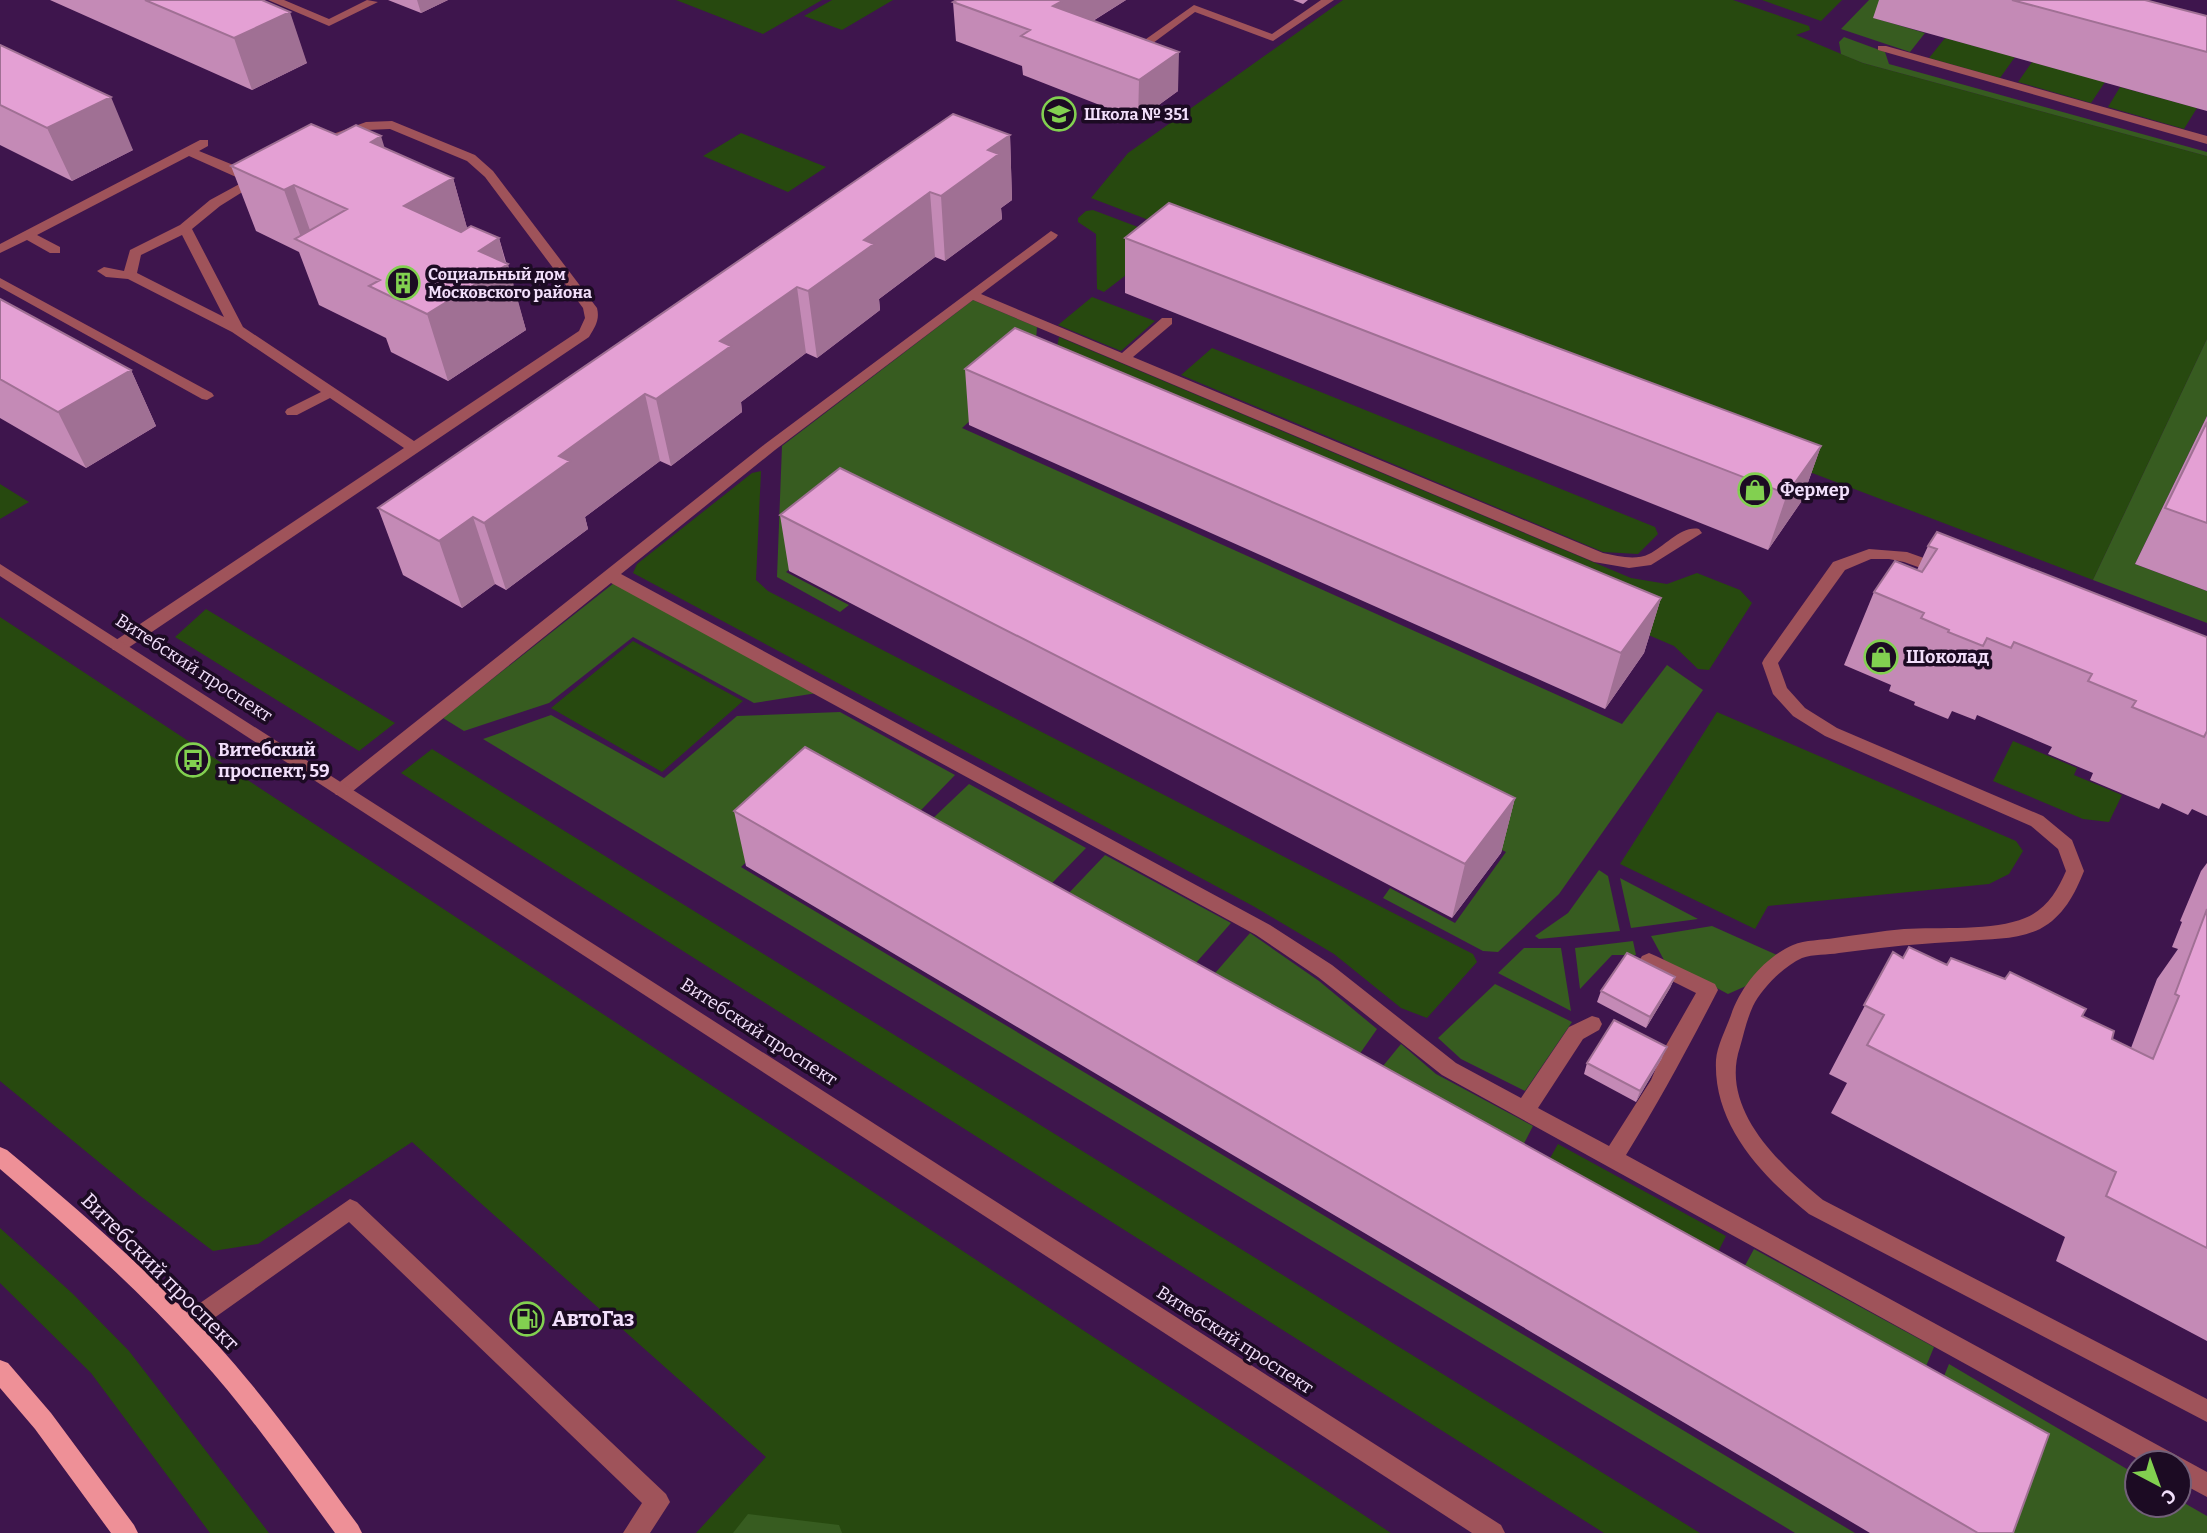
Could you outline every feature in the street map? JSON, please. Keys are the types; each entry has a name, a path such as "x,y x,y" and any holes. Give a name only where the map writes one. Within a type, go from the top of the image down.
{"main road":[{"name":"Витебский проспект","path":"0,1156 99,1240 185,1326 254,1405 350,1533"},
{"path":"0,1371 43,1421 126,1533"}],"street":[{"path":"274,0 329,23 372,2"},
{"path":"1144,44 1194,8 1273,38 1328,0"},
{"path":"1882,48 2207,140"},
{"path":"119,646 584,334 592,314 489,174 471,158 392,125 354,128 331,138"},
{"path":"0,249 204,143"},
{"path":"189,151 254,180"},
{"path":"131,275 135,253 185,228 215,203 276,168"},
{"path":"185,228 237,328"},
{"path":"27,235 55,250"},
{"path":"342,790 770,447 1051,235"},
{"path":"104,271 131,275 237,328 415,448"},
{"path":"0,282 207,396"},
{"path":"972,295 1600,558 1629,563 1651,560 1695,533"},
{"path":"1123,359 1167,321"},
{"path":"292,412 331,391"},
{"path":"1957,577 1907,557 1889,554 1869,554 1839,566 1770,663 1779,690 1799,712 1831,732 2037,821 2066,845 2074,871 2067,890 2053,909 2034,923 2008,931 1900,937 1799,951 1780,962 1761,980 1745,1002 1726,1058 1729,1097 1752,1144 1784,1181 1816,1206 2207,1411"},
{"name":"Витебский проспект","path":"0,569 1493,1533"},
{"path":"610,575 1263,930 1325,971 1449,1069 2143,1449"},
{"path":"1612,1159 1659,1084 1671,1055 1708,990 1649,961"},
{"path":"1525,1110 1576,1033 1592,1024"},
{"path":"185,1326 350,1209 658,1502 635,1533"}],"green space":[{"path":"676,0 822,0 763,34"},
{"path":"832,0 893,0 842,30 804,16"},
{"path":"1343,0 1733,0 1809,26 1810,30 1796,35 1863,63 2207,156 2207,339 2093,580 1091,198 1128,153"},
{"path":"1762,0 1842,0 1821,21"},
{"path":"1869,0 1889,0 1874,18 1925,33 1910,52 1841,29"},
{"path":"1844,37 1885,52 1889,64 2207,152 2207,156 1863,63 1841,54 1839,42"},
{"path":"1945,38 2015,57 2000,78 1929,58"},
{"path":"2032,62 2105,82 2091,103 2018,82"},
{"path":"2120,87 2197,108 2184,129 2108,107"},
{"path":"741,133 826,167 788,192 703,156"},
{"path":"1093,210 1167,238 1169,242 1104,292 1097,289 1096,234 1078,222 1078,218 1086,211"},
{"path":"1092,297 1155,321 1121,351 1058,325"},
{"path":"973,300 1037,327 1033,381 1014,381 962,428 1622,724 1667,665 1703,690 1559,894 1498,952 1483,951 1383,898 1390,888 1455,923 1506,852 848,520 786,572 849,605 840,612 777,577 782,446"},
{"path":"1059,337 1631,578 1667,584 1697,573 1740,590 1752,603 1709,670 1698,669 1674,646 1051,379"},
{"path":"2207,339 2207,416 2135,564 2207,591 2207,623 2093,580"},
{"path":"1212,348 1655,527 1658,534 1638,554 1603,552 1181,375"},
{"path":"761,471 756,580 768,591 1473,954 1477,962 1427,1018 1401,1008 1334,954 1253,906 633,573 637,564 752,473"},
{"path":"0,484 29,502 0,519"},
{"path":"614,583 817,693 754,703 633,637 549,703 464,731 443,718"},
{"path":"206,609 395,723 359,751 175,637"},
{"path":"0,617 1391,1533 696,1533 766,1457 412,1142 258,1244 213,1251 139,1195 0,1081"},
{"path":"633,641 743,701 662,772 551,708"},
{"path":"840,712 955,775 894,838 818,794 741,867 1855,1533 1795,1533 483,739 551,715 664,778 737,716"},
{"path":"1717,712 2016,841 2023,851 2009,874 1989,884 1768,906 1755,929 1620,864"},
{"path":"2013,741 2077,768 2074,775 2122,795 2109,822 2083,819 1993,781"},
{"path":"432,749 1700,1533 1604,1533 401,773"},
{"path":"969,784 1086,848 1026,910 908,842"},
{"path":"1105,855 1231,923 1173,989 1046,917"},
{"path":"1599,870 1608,876 1620,931 1539,939 1535,936 1568,913"},
{"path":"1620,878 1698,919 1631,928"},
{"path":"1712,926 1777,955 1746,986 1728,994 1664,960 1651,936"},
{"path":"1250,933 1319,981 1377,1029 1336,1088 1189,1003"},
{"path":"1633,941 1636,955 1612,955 1580,989 1575,948"},
{"path":"1524,948 1561,948 1571,1011 1498,973"},
{"path":"1495,984 1572,1022 1525,1091 1461,1059 1438,1038"},
{"path":"1401,1044 1436,1074 1533,1126 1504,1182 1356,1099"},
{"path":"1558,1144 1726,1236 1694,1300 1524,1204"},
{"path":"0,1228 73,1294 129,1351 269,1533 210,1533 91,1373 0,1283"},
{"path":"1754,1249 1934,1347 1908,1410 1723,1306"},
{"path":"1949,1364 2123,1467 2123,1519 2193,1519 2193,1508 2207,1516 2207,1533 2001,1533 1925,1422"},
{"path":"748,1514 839,1525 842,1533 733,1533"}],"building":[{"path":"145,0 262,0 290,12 234,38"},
{"path":"1064,0 1053,6 1179,52 1139,80 1021,36 1030,30 953,2"},
{"path":"2012,0 2145,0 2207,16 2207,52"},
{"path":"0,45 111,97 47,128 0,105"},
{"path":"953,114 1010,135 988,150 999,154 941,196 930,192 864,240 874,244 808,291 797,287 720,341 731,346 656,399 645,394 559,456 570,461 484,523 473,517 439,541 378,508"},
{"path":"311,124 337,135 356,125 381,136 371,142 453,178 404,206 461,232 471,226 499,238 479,251 508,264 427,314 369,286 380,280 295,239 347,209 294,185 284,190 231,166"},
{"path":"1169,203 1821,446 1787,494 1125,238"},
{"path":"0,299 131,370 58,412 0,379"},
{"path":"1015,328 1661,598 1621,653 965,369"},
{"path":"2207,422 2207,523 2165,508"},
{"path":"840,468 1515,798 1465,864 780,515"},
{"path":"1937,532 2207,637 2207,731 2204,737 2132,707 2136,701 2088,681 2092,674 2014,642 2011,648 1987,638 1983,646 1921,618 1924,613 1874,592 1895,561 1922,572 1937,549 1928,546"},
{"path":"805,747 2049,1434 2013,1533 1978,1533 734,811"},
{"path":"2207,909 2207,1248 2106,1196 2116,1172 1867,1045 1884,1015 1864,1005 1893,952 1903,958 1909,947 1947,965 1951,958 2005,979 2010,972 2086,1009 2082,1016 2114,1031 2112,1039 2153,1059 2179,996 2175,994"},
{"path":"1627,953 1675,977 1650,1017 1601,991"},
{"path":"1614,1020 1667,1047 1640,1091 1587,1063"}],"place":[{"name":"Школа № 351","path":"1059,114"},
{"name":"Социальный дом Московского района","path":"403,283"},
{"name":"Фермер","path":"1755,490"},
{"name":"Шоколад","path":"1881,657"},
{"name":"Витебский проспект, 59","path":"193,760"},
{"name":"АвтоГаз","path":"527,1319"}]}
